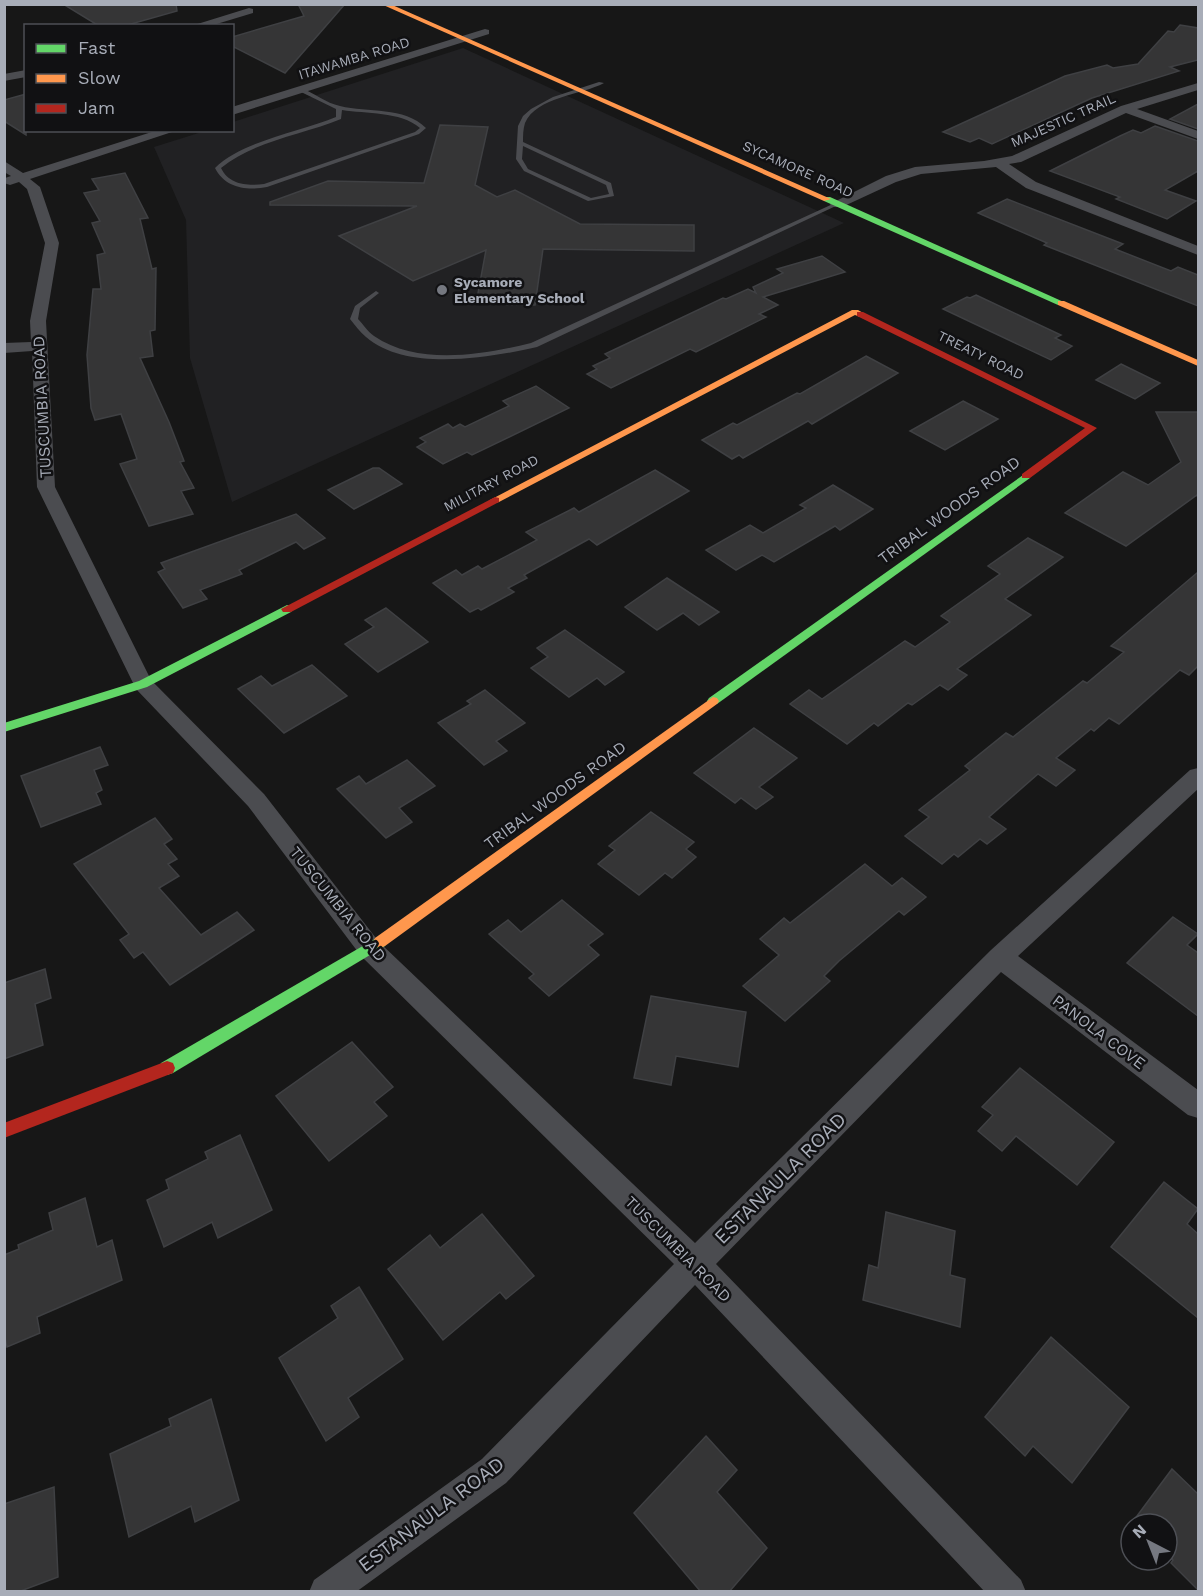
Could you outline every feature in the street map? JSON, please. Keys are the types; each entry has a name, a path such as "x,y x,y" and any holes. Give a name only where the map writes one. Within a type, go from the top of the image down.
{"street":[{"name":"SYCAMORE ROAD","path":"384,4 1198,363"},
{"path":"203,24 249,11"},
{"path":"463,23 490,35"},
{"name":"ITAWAMBA ROAD","path":"234,110 464,39 490,35"},
{"path":"4,78 24,73"},
{"path":"580,74 617,91"},
{"name":"MAJESTIC TRAIL","path":"837,204 920,170 999,163 1025,155 1125,109 1198,87"},
{"path":"1125,109 1198,135"},
{"path":"10,175 165,132"},
{"path":"999,163 1031,185 1198,251"},
{"name":"TUSCUMBIA ROAD","path":"10,175 33,187 52,243 38,321 46,488 143,684 256,800 370,949 695,1264 1009,1592"},
{"name":"SYCAMORE ROAD","path":"834,186 874,204"},
{"name":"TREATY ROAD","path":"855,312 1092,428"},
{"name":"MILITARY ROAD","path":"4,728 143,684 855,312"},
{"path":"4,348 39,346"},
{"name":"TRIBAL WOODS ROAD","path":"4,1131 160,1072 370,949 1092,428"},
{"name":"ESTANAULA ROAD","path":"326,1592 494,1471 695,1264 1000,957 1198,776"},
{"name":"PANOLA COVE","path":"1000,957 1198,1106"}],"lane":[{"path":"520,143 609,184 612,195 590,200 526,170 519,159 520,143 522,122 536,106 601,83"},
{"path":"301,90 339,108 406,118 423,128 417,133 265,186 249,188 237,185 219,173 218,168 233,156 339,118 339,108"},
{"path":"376,293 357,307 354,319 360,329 383,344 430,357 478,357 505,353 534,345 837,204"}],"shaded area":[{"name":"Sycamore Elementary School","path":"463,48 844,223 232,502 190,358 186,220 154,147 202,132 234,132 234,122"}],"building":[{"path":"63,4 176,4 177,11 131,24 96,24"},
{"path":"298,4 345,4 285,73 234,47 234,36 304,16"},
{"path":"1180,25 1198,28 1198,60 1170,67 1179,71 1092,98 992,144 979,138 970,142 943,132 1065,76 1107,65 1113,68 1138,64 1168,31 1174,32"},
{"path":"24,95 24,132 26,135 4,121 4,100"},
{"path":"1198,104 1198,129 1170,119"},
{"path":"440,125 488,127 475,185 497,197 515,190 580,224 694,225 694,251 543,249 535,305 476,304 486,250 413,281 339,236 417,206 270,205 270,202 328,181 424,183"},
{"path":"1155,126 1198,141 1198,171 1165,190 1196,201 1167,219 1116,199 1120,197 1050,171 1133,130 1141,133"},
{"path":"125,173 148,218 140,219 152,269 156,268 155,330 150,331 153,356 140,358 184,461 180,462 194,488 181,491 193,514 149,526 120,464 137,459 121,414 95,420 91,408 87,355 93,289 101,289 97,255 105,253 92,223 100,221 84,193 99,190 92,179"},
{"path":"1007,199 1123,244 1115,249 1171,271 1178,267 1198,275 1198,306 1044,245 1047,243 978,213"},
{"path":"822,256 845,272 763,297 778,305 759,314 766,317 696,352 690,349 611,388 587,374 597,369 593,366 610,358 605,354 723,298 726,299 748,289 756,293 753,287 783,273 777,269"},
{"path":"976,295 1061,335 1055,338 1072,346 1051,360 943,309"},
{"path":"866,356 898,373 812,424 808,421 743,458 739,455 732,459 702,440 733,423 737,425 797,393 800,394"},
{"path":"1121,364 1160,383 1135,399 1096,380"},
{"path":"536,386 569,408 472,455 467,452 443,464 417,447 426,442 420,438 448,424 453,428 460,424 465,427 509,406 503,401"},
{"path":"963,401 998,419 945,450 910,431"},
{"path":"1156,412 1198,412 1198,498 1197,495 1126,546 1065,513 1123,472 1148,485 1181,462"},
{"path":"373,468 379,468 402,484 354,509 328,490"},
{"path":"655,470 689,491 597,545 589,539 524,575 527,578 508,588 514,592 481,610 478,608 470,612 433,583 456,570 462,575 478,566 482,569 537,540 526,532 574,508 579,512"},
{"path":"833,485 873,509 840,530 835,526 774,562 762,555 736,570 706,550 750,525 763,533 806,508 800,505"},
{"path":"296,514 325,538 304,549 296,542 239,570 242,574 200,590 207,599 183,608 158,572 165,569 161,563"},
{"path":"1028,538 1063,557 1005,599 1031,615 957,669 967,675 948,690 940,685 912,705 908,703 878,726 874,723 847,744 790,704 809,690 822,699 905,641 915,647 950,622 941,616 1000,574 988,566"},
{"path":"1198,572 1198,666 1189,675 1180,670 1119,724 1109,718 1094,731 1091,729 1056,758 1075,770 1056,786 1038,774 989,817 1006,829 987,844 980,839 958,857 954,854 942,864 905,836 929,817 919,810 970,770 965,766 1006,733 1013,737 1083,681 1087,683 1124,652 1111,646"},
{"path":"667,578 719,612 699,625 683,613 657,630 625,607"},
{"path":"386,608 428,642 378,672 345,644 374,627 365,620"},
{"path":"565,630 624,672 605,685 597,678 569,697 531,668 548,657 537,648"},
{"path":"312,665 347,696 284,733 238,689 261,676 272,686"},
{"path":"485,690 525,723 496,741 507,751 484,765 438,723 471,704 467,701"},
{"path":"754,728 797,758 759,787 773,797 756,809 741,798 735,803 694,773"},
{"path":"100,747 108,765 94,770 102,790 96,793 101,804 41,827 21,776"},
{"path":"407,760 435,786 399,808 412,822 386,838 337,789 359,776 366,784"},
{"path":"651,812 694,842 686,849 696,857 672,878 665,873 639,895 598,864 615,850 609,846"},
{"path":"155,818 172,839 164,844 177,859 168,864 179,876 159,888 201,935 237,912 254,930 170,985 143,952 134,958 120,940 129,934 74,864"},
{"path":"865,864 892,886 902,878 926,897 904,915 899,911 839,961 824,976 830,981 785,1021 743,986 779,955 760,939 784,918 790,923"},
{"path":"562,900 603,934 588,945 599,955 549,996 529,978 534,974 489,934 508,920 521,932"},
{"path":"1173,917 1198,934 1187,945 1198,953 1198,1016 1127,963"},
{"path":"45,969 51,998 35,1004 43,1045 4,1059 4,983"},
{"path":"651,996 746,1012 738,1067 676,1056 671,1085 634,1078"},
{"path":"352,1042 393,1087 374,1102 387,1116 329,1161 276,1096"},
{"path":"1020,1068 1114,1142 1077,1185 1016,1136 1002,1151 978,1131 993,1115 982,1107"},
{"path":"240,1135 272,1210 218,1238 212,1222 164,1247 147,1200 169,1189 166,1180 208,1159 205,1152"},
{"path":"1164,1182 1198,1209 1187,1224 1198,1234 1198,1318 1111,1247"},
{"path":"85,1198 97,1247 112,1240 122,1280 37,1317 40,1333 7,1347 4,1333 4,1255 19,1249 18,1245 53,1230 49,1213"},
{"path":"886,1212 955,1231 950,1275 965,1279 960,1327 863,1300 869,1265 878,1268"},
{"path":"482,1214 534,1276 506,1299 500,1292 443,1340 388,1269 430,1235 440,1248"},
{"path":"359,1287 403,1359 348,1398 359,1417 326,1441 279,1358 338,1318 331,1306"},
{"path":"1051,1337 1129,1407 1072,1483 1033,1446 1025,1456 985,1417"},
{"path":"211,1399 239,1500 195,1522 191,1506 129,1537 110,1454 171,1426 169,1419"},
{"path":"706,1436 737,1470 717,1492 767,1548 729,1592 701,1592 634,1513"},
{"path":"1172,1469 1198,1494 1198,1590 1179,1571 1179,1512 1140,1512"},
{"path":"54,1487 58,1577 18,1592 4,1592 4,1504"}],"traffic: fast":[{"path":"827,199 1061,303"},
{"path":"713,701 1026,476"},
{"path":"4,728 143,684 287,609"},
{"path":"167,1068 380,942"}],"traffic: slow":[{"path":"384,4 827,199"},
{"path":"1061,303 1198,363"},
{"path":"495,500 855,312 860,314"},
{"path":"380,942 713,701"}],"traffic: jam":[{"path":"860,314 1092,428 1026,476"},
{"path":"287,609 495,500"},
{"path":"4,1131 167,1068"}],"place":[{"name":"Sycamore Elementary School","path":"442,290"}]}
